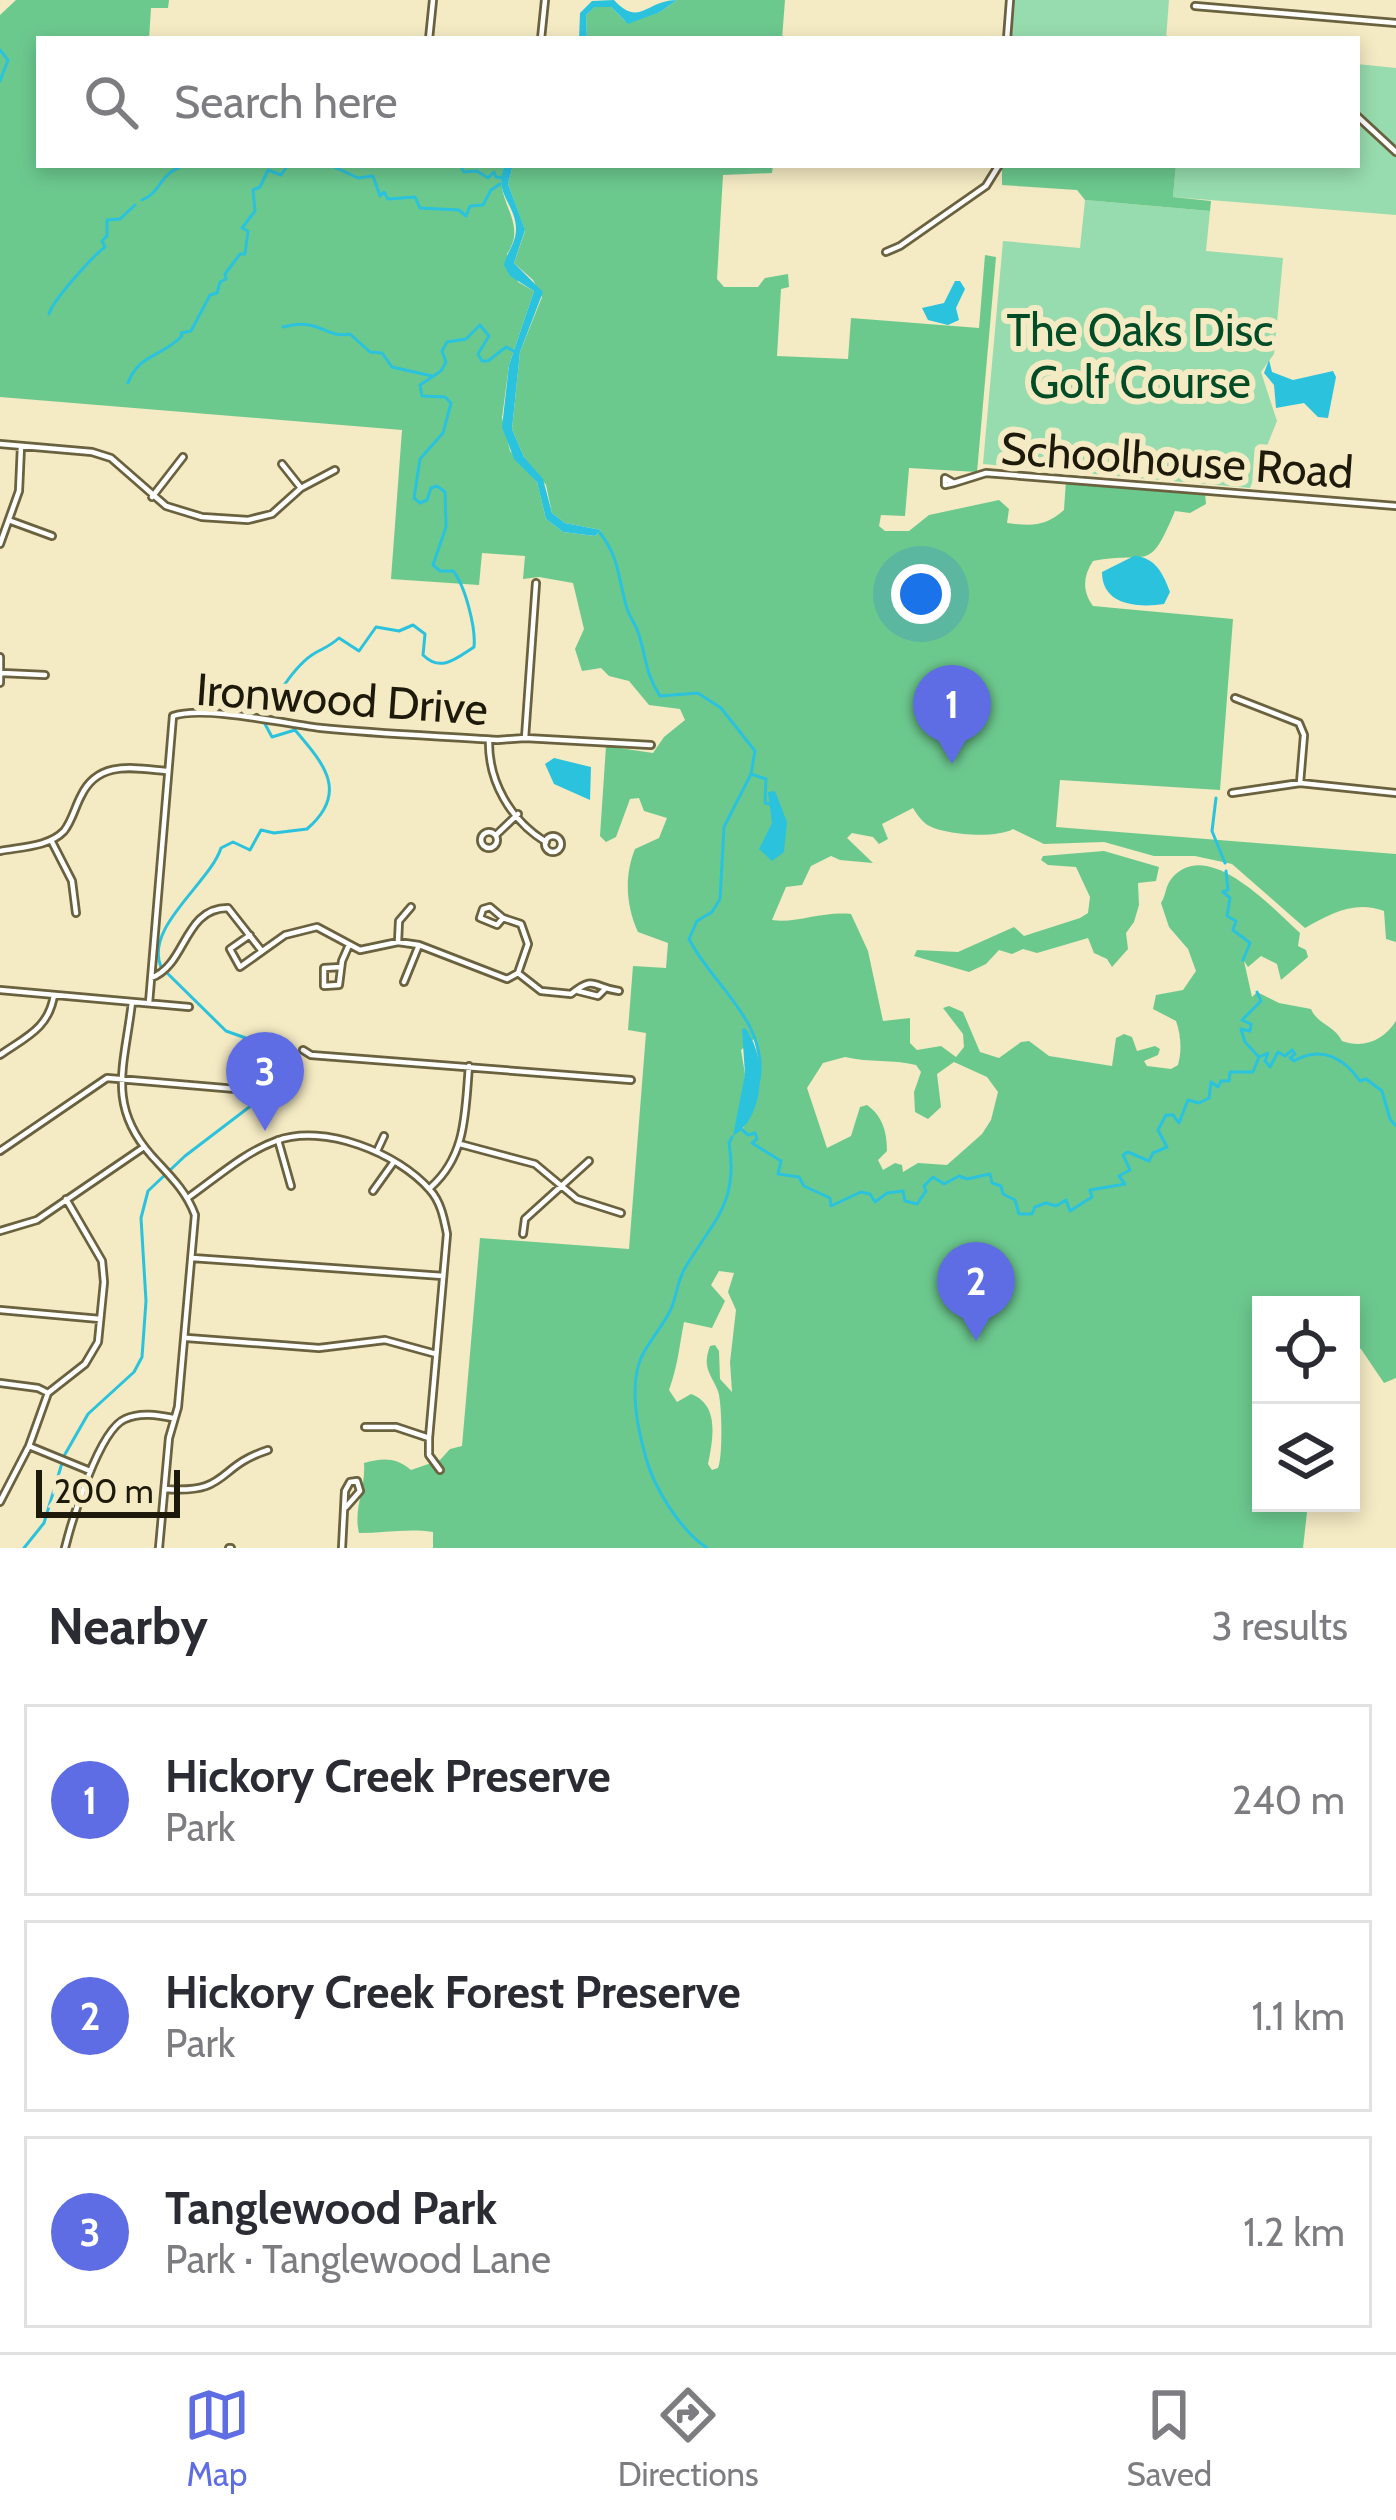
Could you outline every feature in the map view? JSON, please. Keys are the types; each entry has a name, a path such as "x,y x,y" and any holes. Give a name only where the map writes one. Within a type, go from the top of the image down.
{"street":[{"path":"429,36 433,0"},
{"path":"542,36 545,0"},
{"path":"1007,36 1010,0"},
{"path":"1282,13 1283,0"},
{"path":"1195,6 1396,23"},
{"path":"1360,119 1396,152"},
{"path":"886,252 994,178 998,168"},
{"path":"0,444 111,458 166,506 202,517 248,520 272,514 301,488 335,470"},
{"path":"0,544 19,491 21,446"},
{"path":"152,496 183,457"},
{"path":"282,464 301,488"},
{"name":"Schoolhouse Road","path":"954,483 986,473 1396,506"},
{"path":"11,521 52,536"},
{"path":"525,738 536,584"},
{"path":"0,657 0,683"},
{"path":"2,674 45,675"},
{"path":"1235,698 1301,726 1300,783"},
{"name":"Ironwood Drive","path":"149,1004 173,716 182,713 489,740 651,745"},
{"path":"489,740 491,778 546,842"},
{"path":"0,851 51,840 63,831 98,774 112,768 167,771"},
{"path":"1232,793 1300,783 1396,793"},
{"path":"495,836 518,814"},
{"path":"51,840 72,881 76,913"},
{"path":"398,942 399,921 411,907"},
{"path":"151,978 173,962 190,927 215,908 228,908 261,950"},
{"path":"250,935 230,949 238,965 302,928 317,927 369,950 398,942 419,945 507,979 518,973 527,955 526,934 521,924 503,918"},
{"path":"341,967 349,945"},
{"path":"404,982 419,945"},
{"path":"518,973 541,991 571,994 590,982 619,991"},
{"path":"576,990 598,995 604,989"},
{"path":"0,990 190,1006"},
{"path":"0,1055 45,1023 54,995"},
{"path":"132,1002 122,1111 144,1147 189,1197 195,1215 160,1548"},
{"path":"303,1050 631,1080"},
{"path":"429,1189 450,1167 460,1144 469,1066"},
{"path":"0,1151 107,1078 236,1089"},
{"path":"376,1151 384,1136"},
{"path":"189,1197 278,1140 339,1140 376,1151 429,1189 447,1234 429,1438 429,1455 440,1470"},
{"path":"278,1140 291,1186"},
{"path":"460,1144 536,1164 577,1199 621,1213"},
{"path":"0,1231 37,1220 144,1147"},
{"path":"523,1234 525,1219 589,1161"},
{"path":"374,1191 393,1162"},
{"path":"0,1502 29,1445 47,1393 94,1354 103,1261 65,1199"},
{"path":"191,1258 443,1276"},
{"path":"0,1310 100,1319"},
{"path":"184,1338 319,1348 386,1340 436,1354"},
{"path":"0,1383 47,1393"},
{"path":"65,1548 91,1472 115,1426 139,1415 173,1418"},
{"path":"364,1427 396,1427 429,1438"},
{"path":"29,1445 91,1472"},
{"path":"165,1489 208,1487 221,1481 241,1459 268,1450"},
{"path":"342,1548 346,1507"}],"green space":[{"path":"16,0 169,0 168,8 151,8 149,36 36,36 36,168 504,168 502,189 514,231 507,254 518,282 534,291 509,365 502,418 510,451 537,482 546,519 563,532 595,536 601,530 565,523 552,513 546,485 524,457 512,429 520,352 542,297 533,280 514,263 525,231 508,184 512,168 773,168 772,173 723,175 717,279 724,287 758,287 765,278 788,274 789,287 781,289 777,356 848,359 851,318 979,328 985,255 996,257 977,472 909,468 905,516 881,515 879,526 885,531 909,531 929,515 999,500 1009,509 1007,523 1044,522 1064,510 1066,480 1205,493 1206,504 1190,513 1175,511 1152,552 1093,561 1085,584 1093,606 1233,619 1220,790 1060,780 1056,827 1396,854 1396,942 1386,939 1384,911 1373,908 1343,910 1305,928 1232,864 1195,856 1154,856 1104,842 1044,844 1013,829 982,835 956,833 926,824 913,808 882,824 888,839 879,844 873,837 852,833 847,838 873,863 831,856 811,866 802,885 786,887 772,920 851,914 868,951 883,1021 910,1018 910,1043 917,1050 941,1046 956,1057 964,1047 963,1034 943,1008 949,1006 963,1012 980,1052 999,1058 1029,1041 1049,1056 1112,1066 1116,1038 1124,1034 1132,1037 1137,1051 1160,1049 1144,1061 1147,1066 1171,1069 1178,1065 1179,1032 1176,1021 1153,1009 1156,995 1183,990 1196,971 1188,949 1169,927 1161,903 1172,878 1187,867 1203,866 1239,881 1300,933 1298,946 1308,957 1281,980 1277,964 1261,956 1248,967 1244,961 1252,997 1257,992 1279,1003 1311,1009 1342,1041 1350,1043 1373,1041 1396,1021 1396,1378 1384,1383 1360,1348 1360,1296 1252,1296 1252,1512 1307,1512 1303,1548 433,1548 433,1532 359,1533 364,1463 389,1460 411,1470 462,1446 480,1238 629,1249 646,1033 628,1030 633,966 666,968 668,943 638,932 628,880 635,849 659,838 667,818 644,811 639,798 630,799 616,837 606,842 600,836 606,746 653,753 685,720 680,709 649,705 629,681 609,676 601,668 582,671 575,649 584,629 573,583 523,579 525,556 482,553 479,585 391,579 402,430 0,397 0,15","holes":["754,1039 758,1087 741,1132 745,1074 741,1050","845,1057 916,1065 921,1072 914,1092 915,1112 928,1119 941,1107 937,1074 954,1062 987,1077 998,1092 991,1120 947,1165 918,1163 903,1172 902,1165 895,1163 883,1170 878,1160 887,1151 885,1131 867,1105 860,1107 851,1136 827,1148 807,1088 823,1063","719,1271 734,1273 728,1292 736,1310 732,1392 720,1379 715,1345 710,1346 707,1360 721,1417 720,1462 712,1470 707,1406 691,1394 677,1402 669,1390 684,1322 712,1328 725,1301 711,1285"]},
{"path":"677,0 785,0 782,36 587,36 586,15 595,7 611,7 625,21 660,12"},
{"path":"1014,0 1169,0 1166,36 1012,36"},
{"path":"1360,64 1396,68 1396,215 1173,197 1176,168 1360,168"},
{"path":"1002,168 1176,168 1173,197 1211,201 1210,211 1085,200 1077,190 1002,185"},
{"name":"The Oaks Disc Golf Course","path":"1085,200 1210,211 1206,251 1283,258 1274,354 1261,372 1277,421 1250,488 983,464 1003,241 1080,248"},
{"path":"1104,851 1159,867 1156,881 1138,883 1139,905 1126,933 1128,949 1112,967 1094,953 1088,938 1037,953 999,950 986,964 969,972 914,956 917,950 958,952 1014,927 1024,936 1080,918 1088,913 1090,897 1076,867 1041,860 1043,856"}],"water":[{"path":"614,0 637,12 677,0 628,24 611,7 595,7 586,15 587,36 579,36 580,13 592,1"},
{"path":"504,168 512,168 508,184 525,230 514,263 543,292 520,352 512,429 524,457 543,479 552,513 565,523 601,530 595,536 563,532 546,519 537,482 514,459 502,427 509,365 534,291 510,276 504,265 516,229"},
{"path":"955,281 965,289 956,308 959,320 948,325 928,320 922,308 944,303"},
{"path":"1269,360 1272,372 1293,380 1333,371 1336,377 1328,418 1318,417 1304,403 1276,408 1274,385 1264,373"},
{"path":"1134,556 1148,559 1161,573 1170,592 1164,604 1123,602 1108,591 1102,572"},
{"path":"554,758 591,767 590,800 554,784 545,764"},
{"path":"775,791 787,822 784,852 772,861 759,849 772,823 768,792"},
{"path":"745,1028 757,1054 760,1085 752,1115 733,1136 745,1074"}],"waterway":[{"path":"0,50 8,60 0,81"},
{"path":"142,200 179,168"},
{"path":"128,383 144,361 174,343 181,333 191,331 210,295 217,293 225,274 245,254 248,231 242,228 255,211 253,190 260,187 268,170 281,175 286,168"},
{"path":"336,168 358,178 373,176 380,196 384,192 388,199 415,197 420,208 459,210 466,216 470,206 483,205 500,184"},
{"path":"462,168 488,178 494,172 504,178"},
{"path":"49,314 65,289 105,247 107,220 120,219 135,205"},
{"path":"283,327 306,325 350,334 370,352 382,353 392,367 432,376"},
{"path":"161,967 162,936 221,848 233,842 250,850 261,830 307,829 327,803 328,778 305,742 295,730 272,737 265,724 278,695 300,666 339,638 359,651 376,627 399,631 413,625 425,634 423,655 436,663 449,662 474,647 469,607 457,578 453,571 440,571 433,565 446,527 445,492 437,486 431,488 427,500 420,503 414,498 420,459 443,433 451,403 445,397 422,396 420,385 441,371 447,342 466,339 480,325 489,336 478,354 482,361 506,347 514,351"},
{"path":"600,533 614,559 660,696 698,693 721,708 755,751 751,774 724,827 720,899 712,912 697,921 689,939 756,1040 759,1080"},
{"path":"751,774 766,779 765,803 769,804"},
{"path":"1216,798 1212,831 1225,863"},
{"path":"1226,871 1227,916 1236,921 1233,930 1250,943 1243,960"},
{"path":"64,1456 88,1414 134,1372 142,1357 146,1301 141,1218 148,1191 261,1098 288,1087 285,1061 274,1048 226,1031 163,969"},
{"path":"740,1128 748,1135 755,1133 757,1139 752,1143 781,1161 778,1174 799,1177 804,1186 830,1198 831,1206 861,1192 870,1194 875,1202 887,1193 903,1191 905,1201 917,1204 933,1177 944,1184 959,1176 990,1174 992,1183 1015,1200 1019,1214 1032,1214 1035,1207 1056,1206 1066,1200 1070,1211 1092,1197 1090,1190 1125,1184 1119,1176 1130,1170 1123,1155 1128,1152 1149,1161 1153,1153 1167,1147 1158,1130 1166,1115 1173,1115 1179,1123 1188,1100 1199,1103 1209,1098 1211,1082 1218,1087 1221,1081 1229,1081 1230,1072 1253,1072 1259,1057 1245,1042 1241,1029 1250,1031 1251,1024 1242,1020 1261,1001 1257,992"},
{"path":"1259,1057 1268,1053 1265,1061 1270,1067 1278,1052 1285,1056 1292,1050 1294,1061 1313,1054 1339,1060 1360,1081 1366,1079 1382,1091 1396,1126"},
{"path":"707,1548 678,1520 650,1470 635,1395 641,1358 670,1311 682,1273 727,1197 732,1137"},
{"path":"24,1548 44,1523 62,1463"}],"place":[{"name":"Hickory Creek Preserve","path":"952,764"},
{"name":"Tanglewood Park","path":"265,1131"},
{"name":"Hickory Creek Forest Preserve","path":"976,1341"}]}
